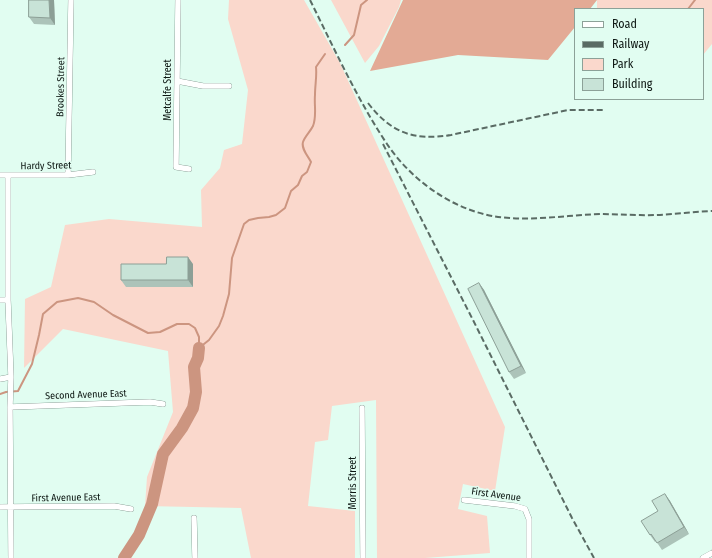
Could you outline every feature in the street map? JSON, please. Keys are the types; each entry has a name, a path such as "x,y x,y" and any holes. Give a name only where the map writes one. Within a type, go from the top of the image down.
{"street":[{"name":"Brookes Street","path":"68,175 71,0"},
{"name":"Metcalfe Street","path":"178,0 176,167 189,169"},
{"path":"177,81 203,86 230,86"},
{"name":"Hardy Street","path":"0,175 68,175 93,172"},
{"path":"8,175 8,300 11,377 11,558"},
{"path":"0,300 8,300"},
{"path":"0,379 11,377"},
{"name":"Second Avenue East","path":"10,405 150,402 163,404"},
{"name":"Morris Street","path":"362,408 363,558"},
{"name":"First Avenue","path":"464,500 516,506 525,509 529,518 529,558"},
{"name":"First Avenue East","path":"0,507 114,506 131,509"},
{"path":"194,518 195,558"},
{"path":"703,558 712,553"}],"green space":[{"path":"229,0 304,0 340,63 505,427 495,491 463,484 458,509 487,516 490,553 425,558 377,558 376,400 332,406 328,440 315,442 308,506 355,511 355,558 251,558 241,508 145,506 147,477 173,412 168,351 63,329 24,368 25,299 51,287 65,225 109,219 202,227 201,190 220,168 224,150 242,144 248,90 228,19"},
{"path":"331,0 401,0 399,7 379,46 365,63"},
{"path":"597,0 712,0 712,44 704,54 704,8 597,8"}],"shaded area":[{"path":"403,0 597,0 591,8 574,8 574,28 548,60 458,55 370,71"}],"building":[{"path":"29,0 49,0 50,18 29,17"},
{"path":"167,257 188,257 188,280 121,280 121,264 166,264"},
{"path":"479,283 521,366 509,372 468,289"},
{"path":"665,494 684,527 657,543 641,521 658,511 652,501"}],"waterway":[{"path":"345,45 354,35 361,5 367,0"},
{"path":"689,8 695,0"},
{"path":"199,348 209,340 219,326 223,316 229,294 232,258 244,224 249,220 276,215 285,208 291,191 298,185 302,176 307,172 311,162 304,150 303,142 313,126 315,114 316,67 325,54"},
{"path":"0,394 18,391 32,364 43,314 57,302 78,298 94,302 113,315 148,333 160,332 177,324 189,324 195,328 199,337 199,347"},
{"path":"124,558 139,535 152,504 163,454 182,428 193,408 196,392 194,367 198,358 199,348"}],"railway":[{"path":"310,0 356,91 387,144 398,159 411,172 440,195 457,204 492,216 510,218 544,218 600,214 658,215 712,211"},
{"path":"368,103 385,122 395,128 404,132 426,137 451,135 568,110 605,110"},
{"path":"383,144 572,518 594,558"}]}
